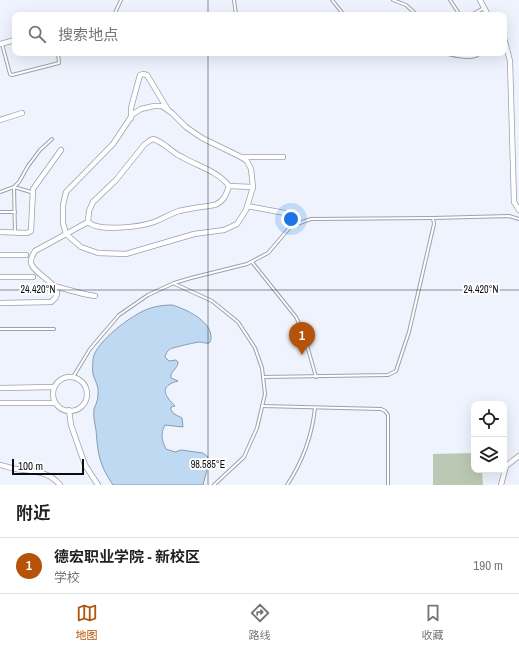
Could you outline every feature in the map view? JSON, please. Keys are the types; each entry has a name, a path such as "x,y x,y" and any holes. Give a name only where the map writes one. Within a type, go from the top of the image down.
{"street":[{"path":"480,0 486,12"},
{"path":"1,43 12,41"},
{"path":"507,50 510,61 514,202 519,210"},
{"path":"130,118 130,108 140,75 143,74 147,75 169,111"},
{"path":"162,106 186,128 247,161 251,169 252,187 246,210 237,224 224,230 194,234 126,254 98,253 81,247 66,234 63,223 63,205 66,192 73,183 109,148 130,118 141,109 162,106"},
{"path":"0,120 22,113"},
{"path":"88,222 89,211 93,202 116,180 144,145 153,139 159,140 181,157 224,179 229,186"},
{"path":"0,232 27,233 31,231 33,189 62,150"},
{"path":"241,157 284,157"},
{"path":"229,186 252,187"},
{"path":"88,222 98,227 133,227 153,223 179,211 220,202 225,198 229,186"},
{"path":"247,206 285,213"},
{"path":"0,303 51,302 56,298 56,289 52,283 35,269 31,264 31,258 35,251 88,222"},
{"path":"0,255 26,255"},
{"path":"0,277 33,277"},
{"path":"54,286 95,296"},
{"path":"73,377 83,384 86,394 85,400 78,409 62,409 55,403 53,398 54,387 61,379 73,377"},
{"path":"0,388 54,387"},
{"path":"0,403 55,403"},
{"path":"69,410 71,425 85,465 98,485"},
{"path":"501,485 506,466 519,456"},
{"path":"0,465 49,475 60,485"}],"lane":[{"path":"115,12 121,0"},
{"path":"234,0 236,12"},
{"path":"332,0 342,12"},
{"path":"393,0 406,5 414,12"},
{"path":"450,0 458,12"},
{"path":"477,12 484,8"},
{"path":"1,43 10,74 12,75 59,63 58,56"},
{"path":"464,56 477,56"},
{"path":"15,233 14,187 40,150 52,139"},
{"path":"0,192 14,187 33,192"},
{"path":"0,212 15,212"},
{"path":"73,377 90,349 119,315 148,295 174,283 252,262 268,253 292,226 310,219 509,216 519,219"},
{"path":"263,378 388,375 396,371 409,332 434,224 433,218"},
{"path":"252,262 296,317 303,331 316,377"},
{"path":"174,283 212,301 238,322 255,348 262,368 265,394 256,428 244,457 214,485"},
{"path":"0,329 54,329"},
{"path":"262,406 381,409 385,411 388,415 388,485"},
{"path":"287,485 306,451 313,426 315,408"}],"green space":[{"path":"471,453 471,473 482,473 483,485 433,485 433,454"}],"water":[{"path":"172,305 197,316 210,331 211,341 209,343 198,342 170,349 165,357 169,361 176,360 178,362 171,378 178,381 168,385 165,391 168,398 175,406 171,407 171,410 174,414 182,418 183,427 165,425 162,434 163,443 166,449 175,452 181,450 203,453 208,457 208,466 203,485 113,485 102,465 99,453 94,414 94,409 98,399 97,386 93,372 93,359 95,352 107,337 141,312 154,307"}],"place":[{"name":"德宏职业学院 - 新校区","path":"302,355"}]}
